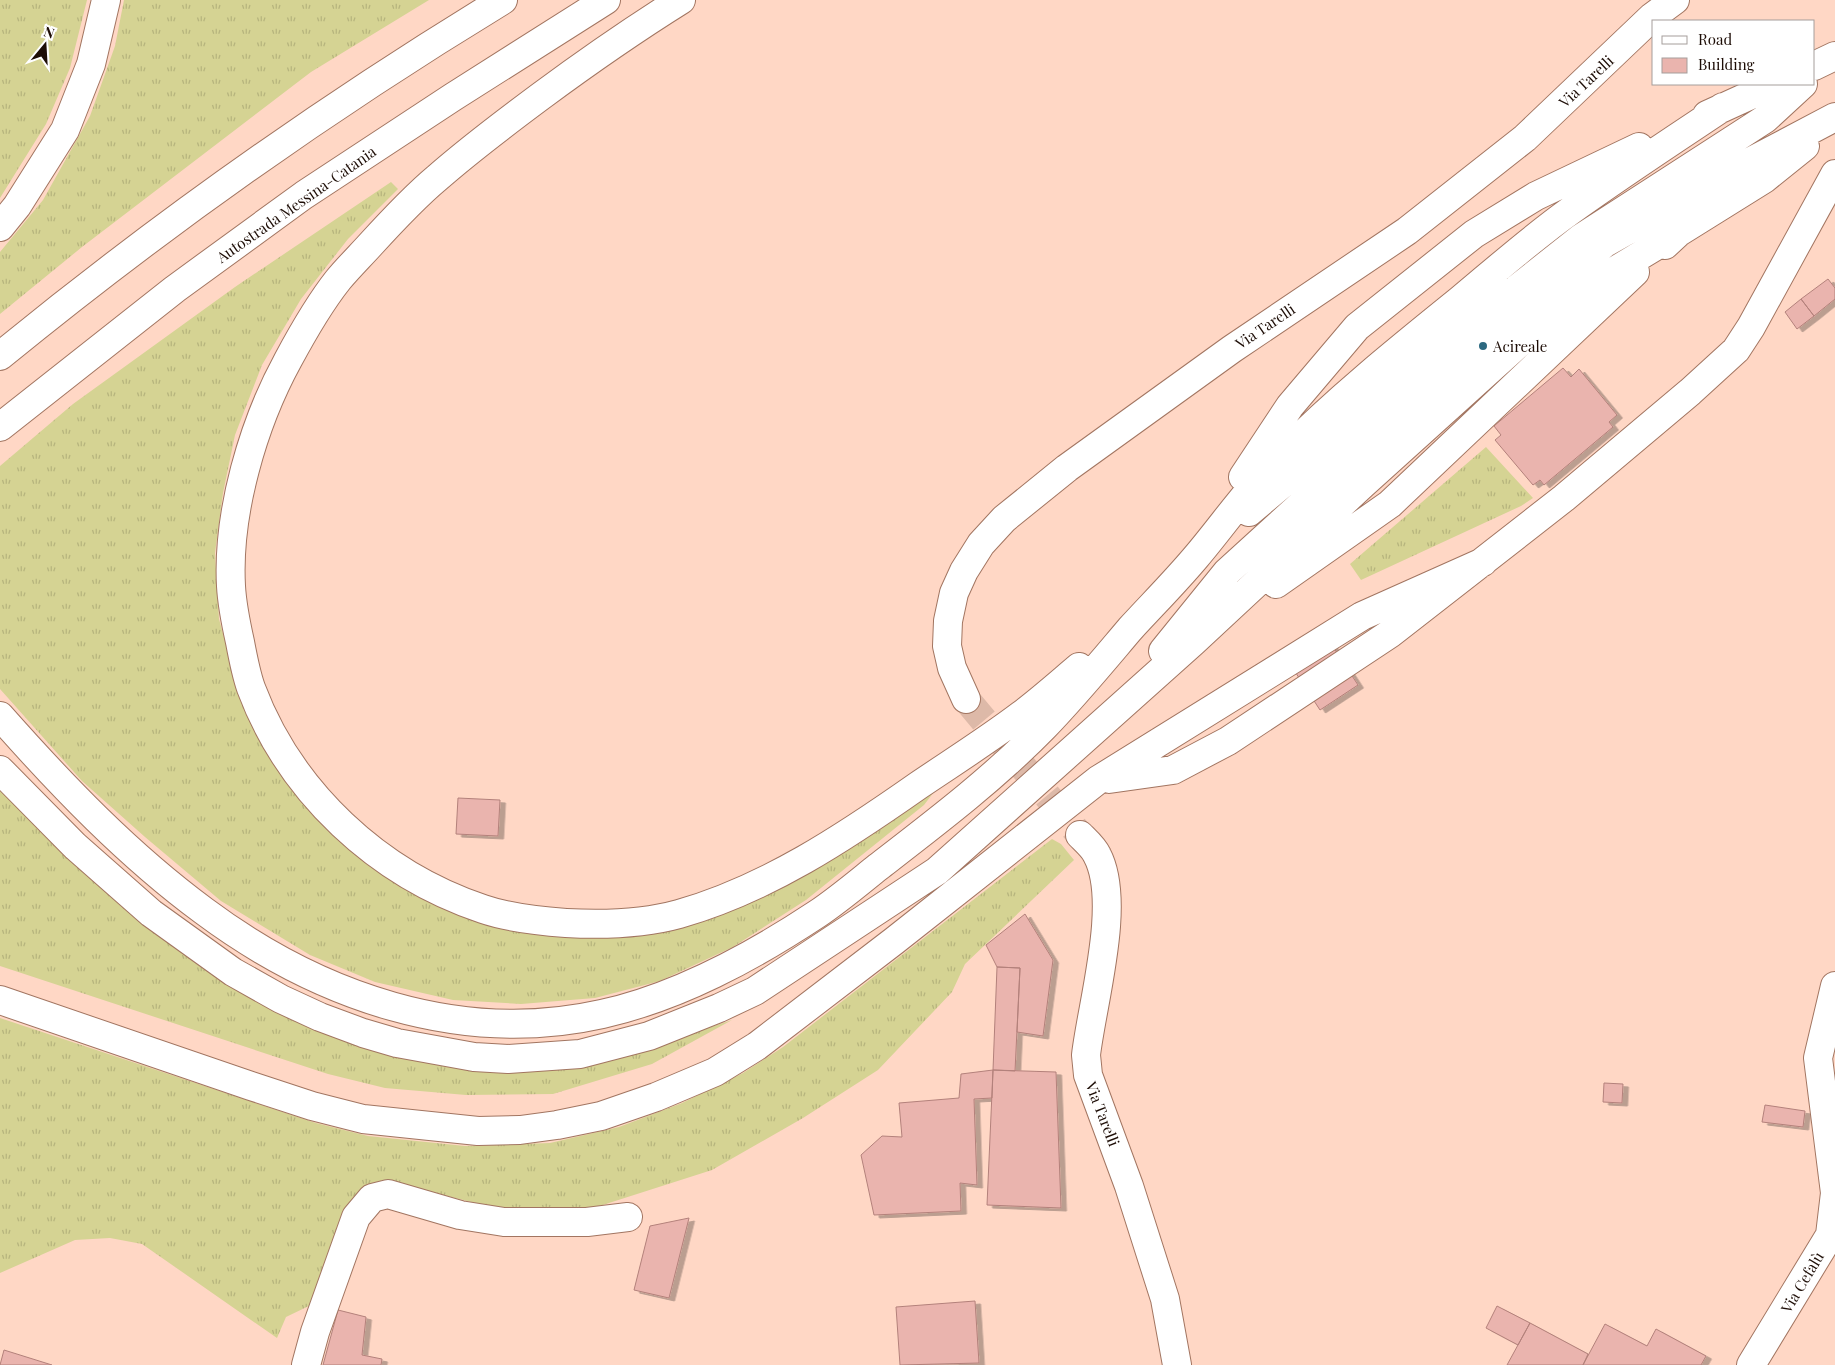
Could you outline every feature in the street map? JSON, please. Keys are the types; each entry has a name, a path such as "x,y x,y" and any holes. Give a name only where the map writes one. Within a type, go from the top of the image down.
{"main road":[{"path":"0,227 17,206 65,130 91,64 106,0"},
{"path":"0,356 143,243 417,52 503,0"},
{"name":"Autostrada Messina-Catania","path":"0,427 175,289 304,195 452,97 606,0"},
{"path":"681,0 609,46 505,123 436,178 394,219 339,280 312,317 287,362 267,404 253,442 242,483 231,550 231,586 234,617 249,683 264,720 292,767 309,790 337,821 390,864 420,883 486,911 547,922 612,924 668,916 709,904 770,879 813,855 1020,716 1139,619"},
{"name":"Via Tarelli","path":"966,700 952,668 948,646 948,620 954,593 964,571 981,544 1004,519 1067,468 1232,349 1407,232 1525,138 1652,17 1675,0"},
{"path":"1194,560 1250,465 1290,406 1357,328 1474,234 1536,196 1773,85"},
{"path":"1194,560 1466,329 1581,238 1765,119 1801,85"},
{"path":"0,716 58,780 133,853 206,913 296,969 371,1000 443,1019 511,1025 603,1014 638,1004 703,979 738,961 821,912 954,809 1044,727 1194,560 1275,461 1338,401 1383,362 1567,213 1723,107"},
{"path":"1108,718 1227,572 1391,423 1482,348 1540,296 1605,243 1725,175 1835,116"},
{"path":"0,984 257,1071 363,1100 434,1112 484,1113 531,1110 589,1101 659,1078 693,1062 774,1015 838,964 937,871 1193,642 1568,299 1764,179 1835,122"},
{"path":"0,1000 312,1106 363,1119 478,1131 520,1130 601,1116 656,1097 715,1072 757,1046 894,942 1098,780 1173,770 1228,741 1391,633 1484,562 1690,392 1736,350 1751,327 1835,174"},
{"path":"0,770 75,846 111,879 151,913 233,972 312,1013 363,1033 398,1043 474,1057 508,1059 580,1054 649,1036 704,1014 756,991 937,871"},
{"name":"Via Tarelli","path":"1080,835 1097,855 1104,876 1107,903 1106,937 1086,1055 1088,1075 1129,1186 1165,1299 1177,1365"},
{"name":"Via Cefalù","path":"1751,1365 1830,1235 1835,1193 1818,1058 1835,986"},
{"path":"306,1365 315,1332 356,1217 372,1198 388,1194 460,1215 504,1222 587,1222 628,1216"}],"green space":[{"path":"0,0 87,0 70,68 46,124 0,198"},
{"path":"124,0 429,0 311,72 82,247 0,314 0,252 43,200 90,116 115,46"},
{"path":"391,182 398,189 348,239 301,299 262,365 235,435 223,493 215,553 219,619 236,680 259,729 433,901 670,925 940,784 924,805 806,900 733,947 660,981 595,998 521,1004 453,1000 375,982 310,955 221,901 145,837 82,781 0,689 0,466 73,404 235,287"},
{"path":"1486,447 1533,498 1521,506 1361,580 1350,564"},
{"path":"0,787 95,881 392,1053 636,1052 732,1020 652,1064 553,1094 466,1095 385,1088 328,1074 0,966"},
{"path":"1052,839 1061,844 1074,860 965,964 952,992 878,1070 803,1118 712,1170 584,1211 504,1210 382,1180 355,1202 313,1304 286,1317 277,1338 142,1244 110,1238 75,1240 0,1273 0,1018 316,1123 368,1136 465,1146 550,1143 619,1127 682,1103 743,1073 783,1047"}],"building":[{"path":"1828,279 1835,288 1835,299 1814,316 1801,299"},
{"path":"1801,299 1814,316 1797,329 1785,312"},
{"path":"1563,368 1571,377 1579,369 1617,415 1609,422 1613,427 1544,485 1540,480 1533,485 1495,440 1501,435 1494,426"},
{"path":"1328,639 1358,685 1320,710 1290,664"},
{"path":"458,798 500,800 498,836 456,834"},
{"path":"1025,914 1053,960 1043,1036 1017,1032 1020,968 997,967 986,945"},
{"path":"997,967 1020,968 1015,1071 993,1070"},
{"path":"993,1070 992,1098 974,1099 977,1185 960,1183 961,1211 874,1215 861,1155 882,1136 902,1137 899,1103 959,1098 961,1074"},
{"path":"993,1070 1056,1072 1061,1208 987,1205"},
{"path":"1604,1083 1623,1084 1622,1103 1603,1102"},
{"path":"1765,1105 1805,1111 1803,1127 1762,1122"},
{"path":"689,1218 669,1298 634,1290 650,1226"},
{"path":"975,1301 979,1363 900,1365 896,1307"},
{"path":"1497,1306 1530,1323 1518,1345 1486,1328"},
{"path":"338,1310 366,1317 362,1355 382,1359 381,1365 323,1365"},
{"path":"1530,1323 1588,1354 1583,1365 1507,1365"},
{"path":"1605,1324 1647,1346 1656,1329 1706,1356 1701,1365 1583,1365"},
{"path":"4,1350 52,1365 0,1365"}],"tunnel":[{"path":"966,699 1080,835"}],"place":[{"name":"Acireale","path":"1483,346"}]}
